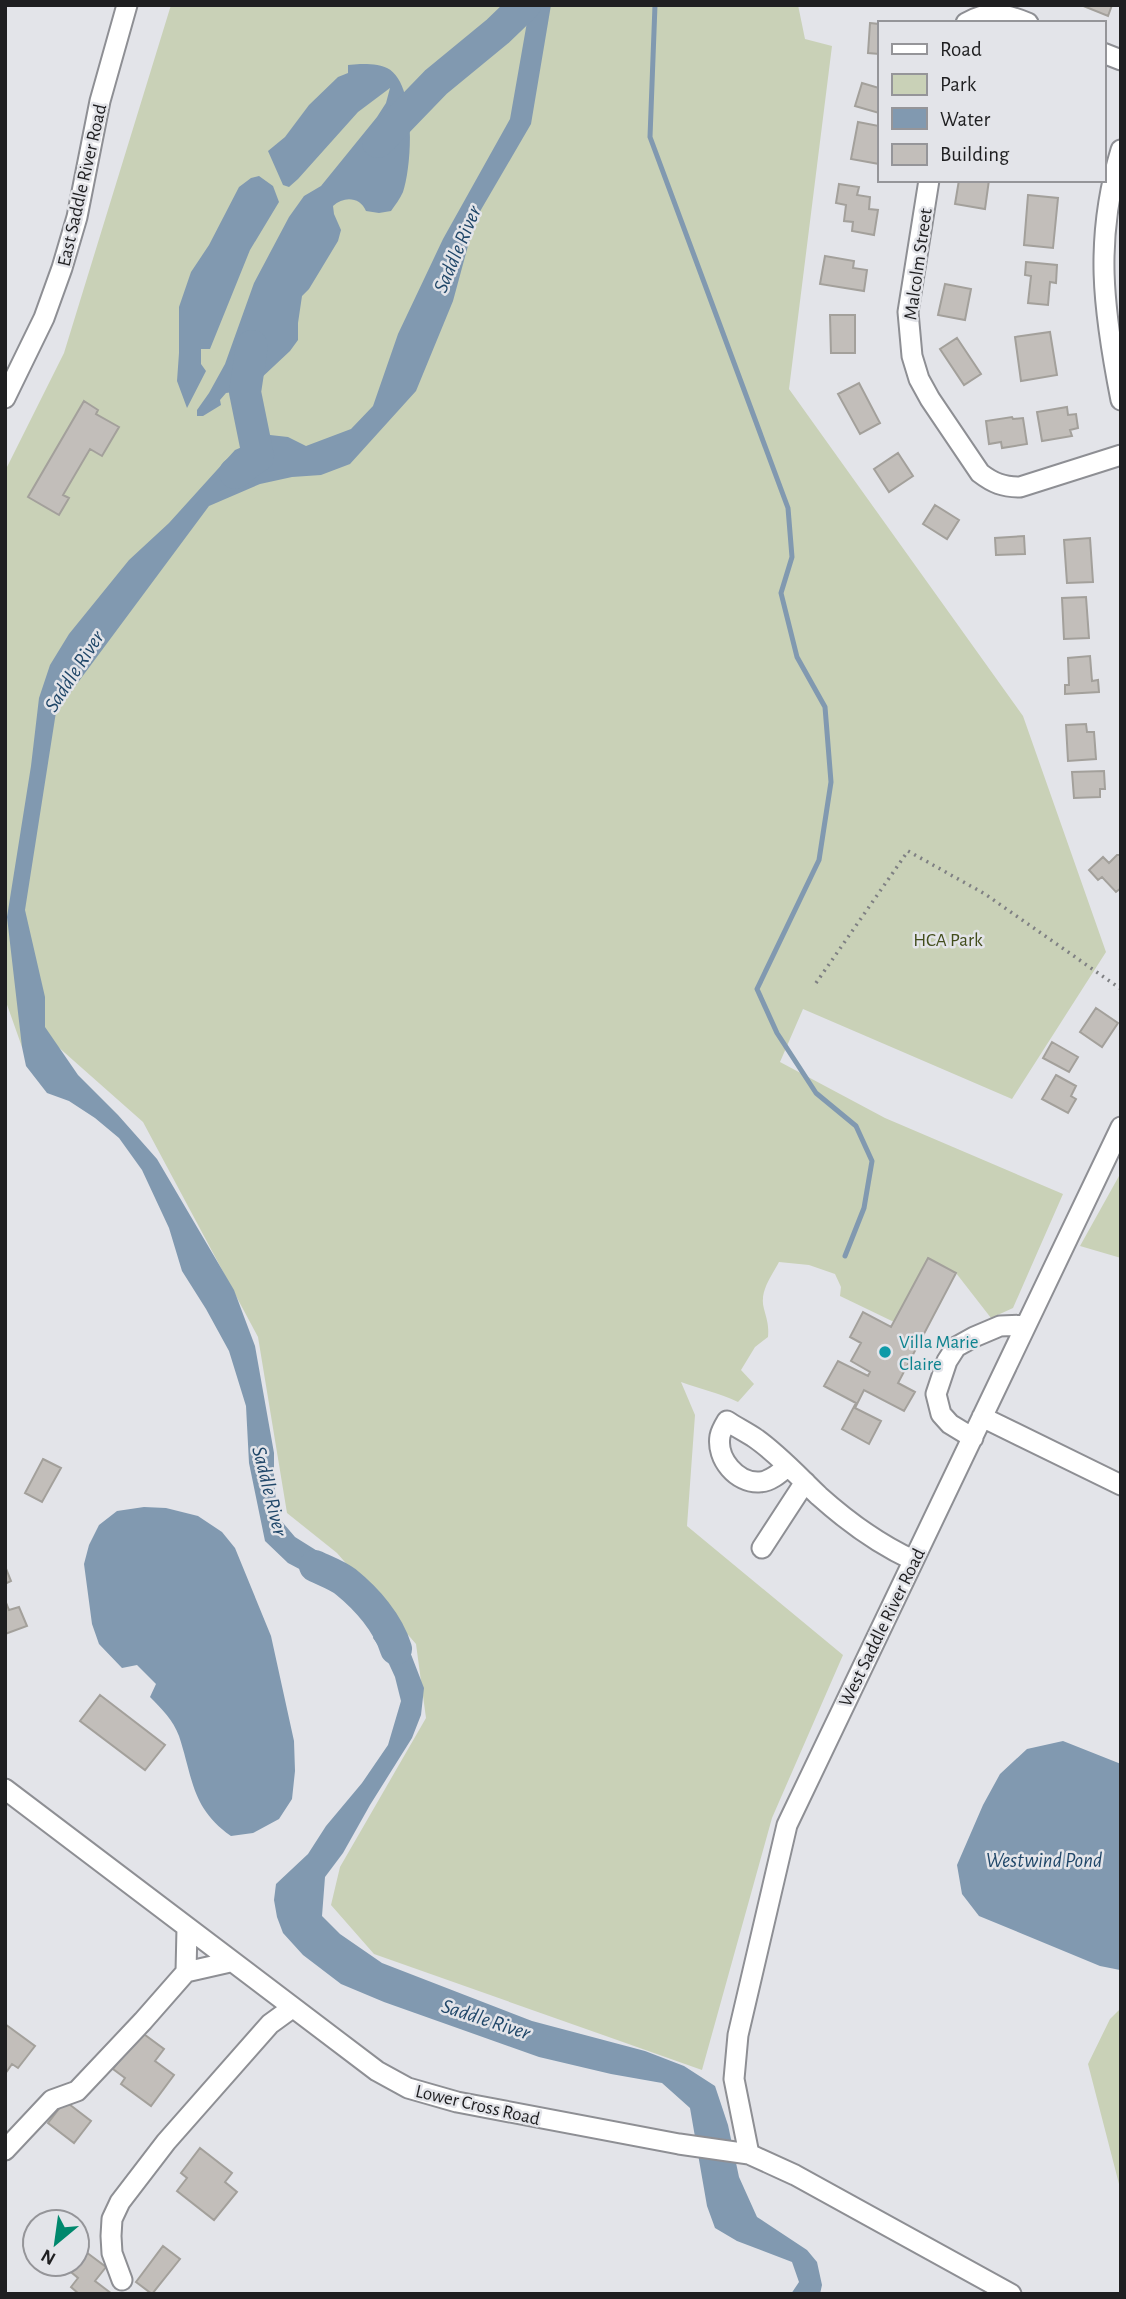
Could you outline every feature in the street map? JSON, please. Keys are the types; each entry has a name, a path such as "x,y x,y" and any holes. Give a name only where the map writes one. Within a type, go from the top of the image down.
{"street":[{"name":"East Saddle River Road","path":"5,398 44,318 62,268 77,217 102,94 127,5"},
{"path":"969,21 992,13 1006,14 1023,21"},
{"path":"1121,150 1106,210 1102,253 1104,297 1121,400"},
{"name":"Malcolm Street","path":"929,182 908,312 908,334 919,379 980,473 991,482 1005,487 1020,487 1121,455"},
{"name":"West Saddle River Road","path":"743,2153 734,2078 738,2035 787,1825 1121,1127"},
{"path":"973,1438 950,1424 940,1414 936,1394 947,1361 956,1347 974,1337 1000,1326 1026,1325"},
{"path":"982,1417 1121,1485"},
{"path":"788,1466 863,1531 896,1553 913,1560"},
{"path":"762,1548 805,1482"},
{"name":"Lower Cross Road","path":"5,1790 377,2071 408,2088 457,2102 679,2144 743,2153 795,2175 1011,2294"},
{"path":"186,1972 187,1928"},
{"path":"5,2150 52,2100 77,2091 186,1972 230,1962"},
{"path":"122,2280 112,2253 111,2236 112,2219 120,2202 166,2142 261,2034 292,2008"}],"path":[{"path":"816,983 908,851 985,894 1121,989"}],"green space":[{"name":"HCA Park","path":"171,5 798,5 805,39 832,46 789,389 1023,716 1106,952 1012,1099 803,1009 780,1062 885,1118 1063,1194 1013,1308 991,1318 956,1273 928,1259 894,1322 840,1296 841,1287 835,1274 809,1265 779,1262 763,1297 768,1337 755,1347 741,1370 754,1384 738,1402 681,1382 695,1415 687,1526 843,1655 772,1818 702,2070 374,1954 331,1905 340,1867 426,1718 416,1644 337,1553 287,1513 258,1337 143,1122 39,1030 22,1047 5,999 5,471 64,353"},
{"path":"1119,1176 1121,1177 1121,1258 1080,1246"},
{"path":"1121,2008 1121,2185 1088,2064 1110,2019"}],"water":[{"path":"530,5 551,5 531,124 475,220 453,301 416,391 350,464 321,475 292,477 260,484 209,506 56,712 25,910 45,997 45,1027 78,1075 157,1159 234,1290 255,1346 274,1453 278,1517 295,1537 370,1584 395,1613 424,1688 421,1715 412,1738 343,1853 325,1877 322,1916 340,1934 382,1963 532,2021 645,2051 684,2066 715,2086 728,2125 739,2177 757,2217 807,2250 817,2262 822,2285 820,2294 791,2294 799,2282 792,2262 737,2241 715,2228 707,2206 690,2108 662,2083 539,2057 384,2002 341,1984 303,1955 283,1933 274,1900 276,1884 308,1854 388,1745 401,1701 395,1677 384,1653 373,1638 377,1623 374,1607 363,1594 349,1587 332,1586 288,1563 265,1541 249,1463 246,1406 229,1351 182,1271 169,1228 142,1170 119,1138 95,1118 69,1101 47,1093 26,1066 22,1047 7,917 39,698 50,665 69,634 129,560 169,523 235,450 270,435 288,437 306,446 351,429 373,406 398,334 443,239 510,119"},
{"path":"348,65 387,68 397,77 403,90 408,107 410,145 403,192 391,211 366,211 360,203 351,199 333,206 341,230 338,241 302,296 298,340 258,381 241,391 226,393 220,400 221,405 203,416 197,416 197,410 225,364 254,283 289,217 304,196 321,186 377,117 386,103 390,88 358,112 289,187 283,185 268,151 285,137 309,105 338,77 348,73"},
{"path":"259,176 273,186 279,202 250,250 210,349 201,349 201,364 206,371 187,408 177,381 179,307 191,272 209,245 239,187 251,178"},
{"path":"144,1507 166,1508 198,1516 222,1532 235,1548 271,1636 294,1741 295,1771 292,1799 279,1819 253,1833 231,1836 208,1814 195,1791 177,1730 150,1697 156,1684 137,1665 122,1668 99,1644 92,1624 84,1564 89,1545 99,1525 117,1511"},
{"name":"Westwind Pond","path":"1063,1741 1121,1764 1120,1970 1100,1966 979,1916 962,1894 957,1865 983,1805 1000,1774 1027,1749"}],"building":[{"path":"1081,5 1112,5 1108,16"},
{"path":"870,23 878,24 878,54 868,53"},
{"path":"862,83 878,88 878,113 855,106"},
{"path":"858,122 878,126 878,164 851,159"},
{"path":"959,182 989,182 985,209 955,204"},
{"path":"839,184 859,187 857,195 870,197 869,209 878,210 874,235 852,231 853,222 844,221 846,205 836,203"},
{"path":"1028,195 1058,198 1053,248 1024,245"},
{"path":"825,256 854,261 853,268 867,270 864,291 820,284"},
{"path":"1026,262 1057,265 1056,283 1050,282 1048,305 1028,303 1031,276 1025,275"},
{"path":"945,284 971,289 965,320 938,315"},
{"path":"830,315 855,315 855,353 831,353"},
{"path":"1050,332 1057,375 1021,381 1015,337"},
{"path":"957,338 981,374 964,385 940,349"},
{"path":"859,383 880,423 860,434 838,394"},
{"path":"84,401 98,410 96,414 119,427 102,456 90,449 63,495 69,498 59,515 28,497"},
{"path":"1067,407 1068,415 1076,414 1078,428 1070,430 1072,436 1042,441 1037,412"},
{"path":"1023,418 1027,444 1002,448 1001,442 989,444 986,421"},
{"path":"898,453 913,476 889,492 874,469"},
{"path":"935,505 959,520 947,539 923,524"},
{"path":"1024,536 1025,554 996,555 995,538"},
{"path":"1090,538 1093,582 1067,583 1064,540"},
{"path":"1086,597 1089,638 1064,639 1062,598"},
{"path":"1090,656 1092,681 1098,680 1099,692 1065,694 1065,685 1069,685 1068,658"},
{"path":"1086,724 1087,732 1094,732 1096,759 1068,761 1066,725"},
{"path":"1104,771 1105,789 1100,789 1100,797 1074,798 1072,772"},
{"path":"1117,855 1121,855 1121,888 1116,892 1102,877 1098,880 1089,870 1103,857 1109,863"},
{"path":"1096,1008 1118,1023 1102,1047 1080,1032"},
{"path":"1052,1042 1078,1057 1069,1072 1043,1058"},
{"path":"1056,1075 1076,1086 1071,1096 1076,1099 1068,1113 1042,1099"},
{"name":"Villa Marie Claire","path":"928,1258 956,1273 898,1383 915,1392 904,1411 864,1390 855,1408 881,1421 869,1444 842,1429 856,1403 824,1386 838,1361 868,1376 870,1372 851,1361 861,1343 850,1337 863,1312 891,1327"},
{"path":"43,1459 61,1468 42,1502 25,1493"},
{"path":"5,1566 11,1581 5,1584"},
{"path":"5,1600 9,1610 19,1607 27,1626 5,1634"},
{"path":"100,1695 165,1745 145,1770 80,1721"},
{"path":"5,2024 35,2046 18,2068 12,2064 5,2074"},
{"path":"141,2032 164,2049 155,2061 174,2075 151,2106 121,2084 125,2078 113,2069"},
{"path":"65,2101 91,2121 74,2143 48,2123"},
{"path":"200,2148 232,2173 225,2182 237,2192 214,2220 177,2191 187,2178 181,2173"},
{"path":"163,2246 180,2259 152,2294 136,2282"},
{"path":"91,2256 106,2267 95,2281 112,2294 79,2294 71,2287 78,2278 91,2278"}],"waterway":[{"name":"Saddle River","path":"378,142 436,82 525,5"},
{"path":"655,5 650,137 788,508 792,557 781,593 797,657 825,707 831,782 819,860 757,989 777,1033 816,1093 856,1126 872,1161 864,1208 845,1256"},
{"name":"Saddle River","path":"235,473 258,456 245,392 252,346"},
{"name":"Saddle River","path":"315,1566 342,1580 362,1596 382,1621 396,1649"}],"place":[{"name":"Villa Marie Claire","path":"885,1352"}]}
